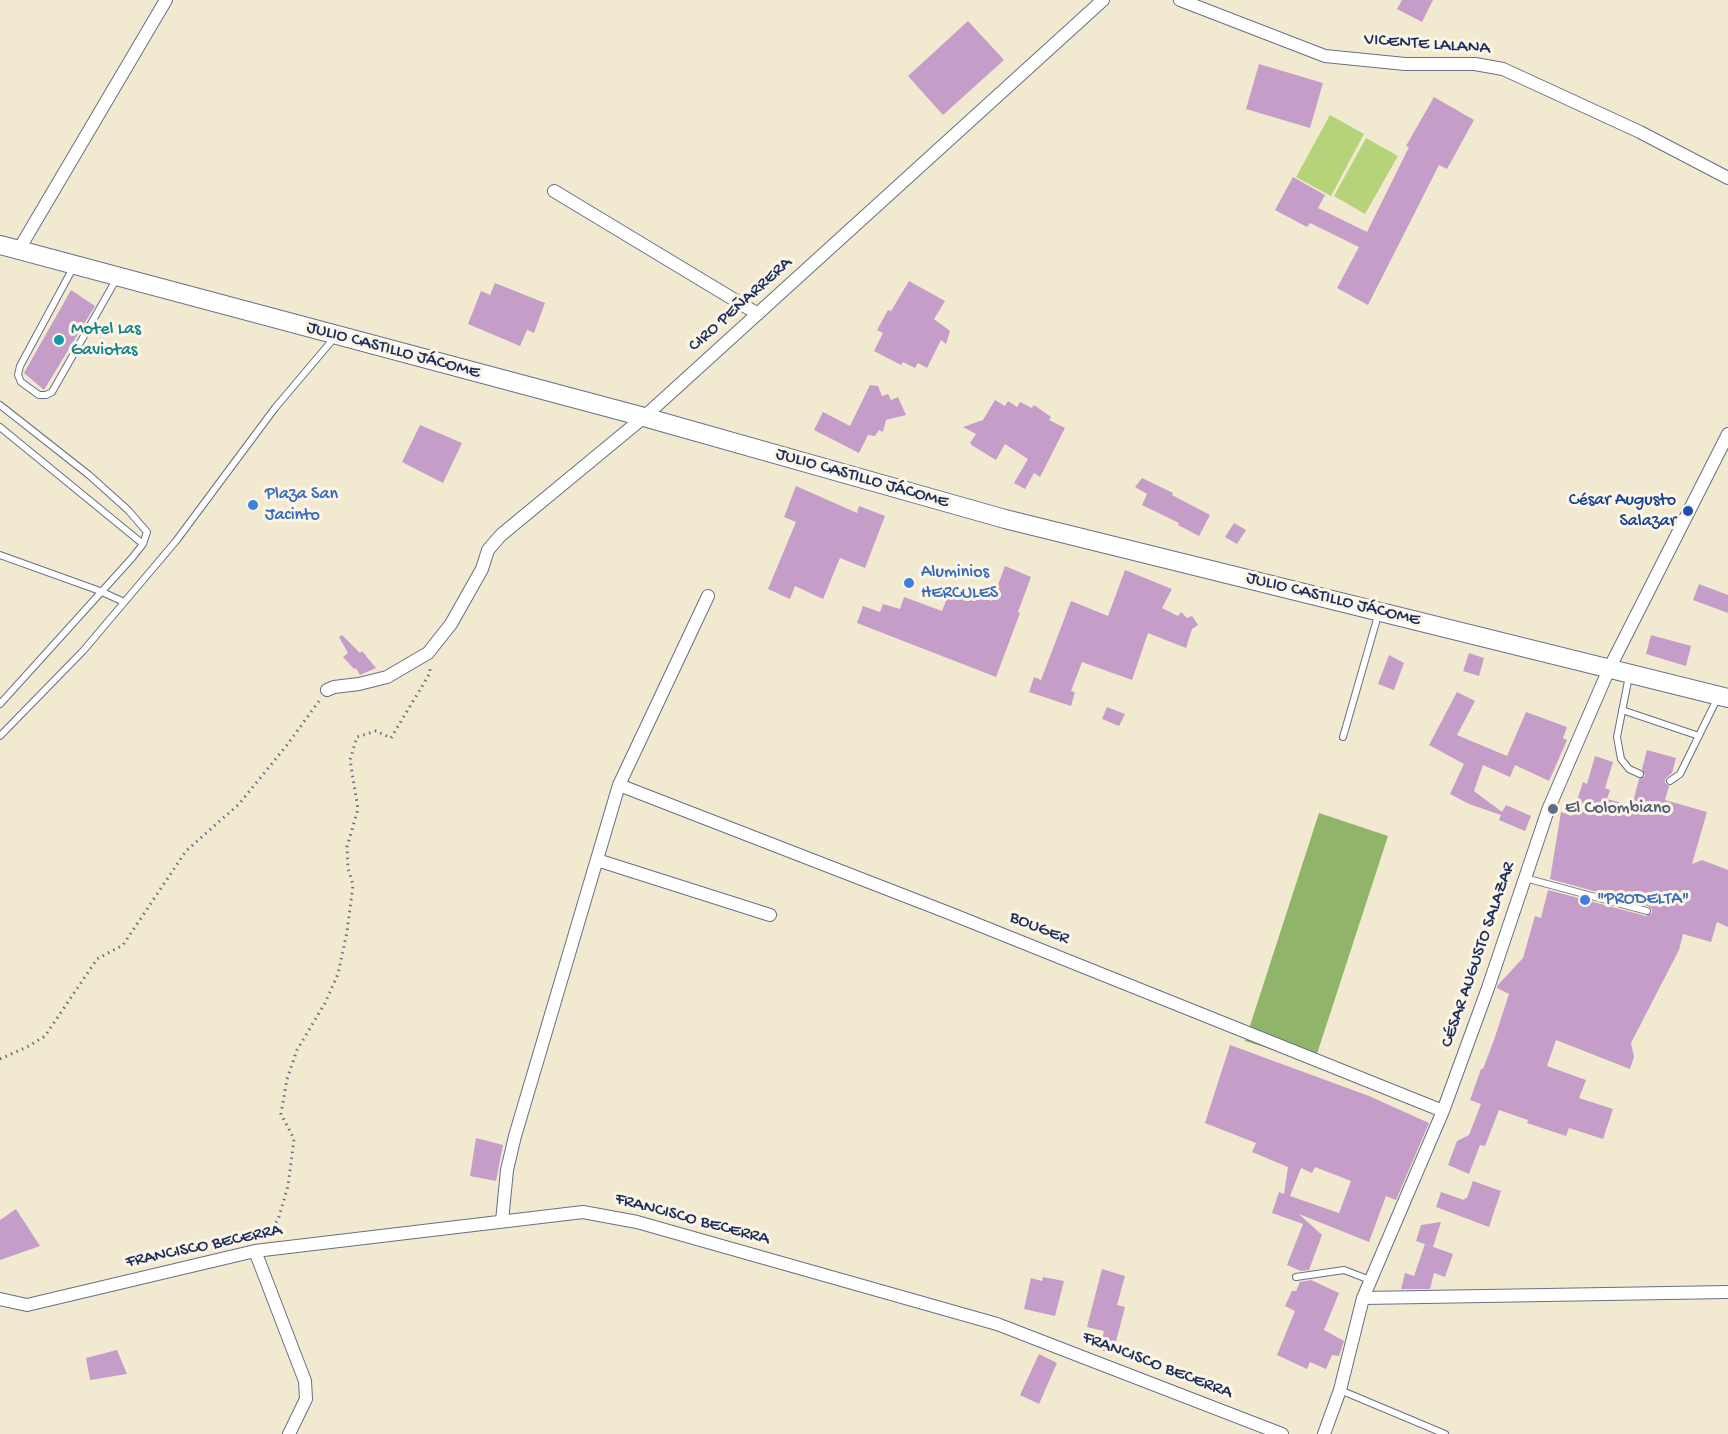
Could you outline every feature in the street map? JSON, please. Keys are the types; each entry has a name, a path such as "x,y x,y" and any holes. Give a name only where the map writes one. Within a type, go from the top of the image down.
{"main road":[{"name":"JULIO CASTILLO JÁCOME","path":"0,245 644,417 1005,519 1608,669 1630,672 1723,697"}],"street":[{"path":"18,251 166,0"},
{"name":"CIRO PEÑARRERA","path":"428,653 452,624 482,569 488,550 501,535 644,417 1102,0"},
{"name":"VICENTE LALANA","path":"1180,0 1325,56 1405,64 1475,64 1503,69 1640,132 1728,178"},
{"path":"554,190 758,314"},
{"name":"CÉSAR AUGUSTO SALAZAR","path":"1324,1434 1340,1390 1363,1298 1443,1111 1488,988 1548,810 1608,669 1728,434"},
{"path":"502,1221 507,1170 515,1136 619,785 708,596"},
{"path":"327,690 387,677 428,653"},
{"name":"BOUGER","path":"619,785 948,912 1443,1111"},
{"path":"597,860 770,915"},
{"name":"FRANCISCO BECERRA","path":"0,1299 27,1305 255,1251 583,1212 637,1221 997,1324 1282,1434"},
{"path":"255,1251 305,1381 306,1399 289,1434"},
{"path":"1363,1298 1728,1292"}],"lane":[{"path":"75,264 20,366 18,375 21,382 39,395 52,392 117,278"},
{"path":"0,736 83,651 176,541 275,408 336,336"},
{"path":"0,405 77,464 128,510 147,532 143,544 0,704"},
{"path":"0,428 143,544"},
{"path":"0,555 124,602"},
{"path":"1343,737 1379,612"},
{"path":"1630,672 1617,737 1620,759 1629,769 1640,774"},
{"path":"1670,781 1680,774 1699,736 1723,697"},
{"path":"1622,710 1699,736"},
{"path":"1524,878 1647,911"},
{"path":"1296,1277 1344,1270 1371,1280"},
{"path":"1340,1390 1445,1434"}],"path":[{"path":"255,1251 278,1220 288,1186 294,1139 281,1114 286,1080 297,1050 325,1003 338,974 347,932 353,885 348,868 347,846 358,809 350,760 357,737 376,731 391,738 430,673 428,653"},
{"path":"0,1059 45,1036 97,959 123,945 186,851 238,804 287,745 327,690"}],"green space":[{"path":"1330,115 1364,134 1331,196 1296,177"},
{"path":"1366,138 1398,156 1365,214 1334,196"},
{"path":"1319,813 1388,836 1314,1063 1245,1041"}],"building":[{"path":"1402,0 1433,0 1422,22 1397,9"},
{"path":"968,21 1004,60 943,115 908,76"},
{"path":"1259,64 1323,83 1310,128 1246,109"},
{"path":"1434,97 1474,120 1447,169 1439,165 1368,305 1337,288 1359,247 1310,223 1307,227 1275,210 1293,177 1325,195 1318,208 1367,232 1409,147 1406,146"},
{"path":"909,281 945,301 934,319 950,331 946,344 941,340 927,368 918,363 915,368 903,362 901,365 874,351 883,333 877,330"},
{"path":"495,283 545,303 534,333 527,330 520,346 468,324 481,291 490,295"},
{"name":"Motel Las Gaviotas","path":"71,290 95,306 44,390 24,373"},
{"path":"870,385 878,386 882,396 888,394 891,400 898,397 906,415 886,420 883,432 879,430 875,436 868,435 859,453 814,430 823,412 850,426"},
{"path":"995,400 1005,406 1008,401 1017,407 1020,402 1032,408 1034,405 1051,417 1049,420 1065,428 1040,477 1034,473 1025,489 1014,483 1028,459 1005,444 996,460 970,443 976,434 963,427 983,420"},
{"path":"420,425 462,443 443,483 402,462"},
{"path":"1142,478 1210,515 1199,536 1178,525 1179,523 1142,505 1147,494 1135,487"},
{"path":"796,486 857,513 859,506 885,516 865,568 840,558 823,599 795,586 790,599 768,589 796,522 784,517"},
{"path":"1234,523 1246,530 1237,544 1225,537"},
{"path":"1005,566 1031,577 996,677 857,623 863,606 880,612 883,604 900,609 904,597 942,611 952,585 992,601"},
{"path":"1125,570 1172,589 1162,608 1178,616 1181,612 1187,618 1192,616 1198,625 1192,629 1186,648 1148,633 1132,680 1082,662 1071,691 1075,692 1071,706 1029,692 1034,677 1041,680 1071,601 1108,616"},
{"path":"1699,584 1728,595 1728,613 1693,600"},
{"path":"342,635 360,653 362,651 376,668 360,675 356,668 354,669 343,657 348,653 339,637"},
{"path":"1651,635 1691,646 1686,666 1646,654"},
{"path":"1469,653 1484,658 1479,676 1463,671"},
{"path":"1389,655 1404,663 1394,690 1378,684"},
{"path":"1457,692 1475,701 1457,735 1507,756 1526,712 1567,727 1563,738 1567,740 1549,781 1515,765 1510,777 1483,765 1474,791 1502,812 1506,805 1531,816 1525,831 1499,820 1501,815 1469,804 1450,794 1464,764 1429,745"},
{"path":"1107,707 1125,714 1119,726 1102,719"},
{"path":"1647,750 1676,758 1672,773 1665,779 1665,783 1669,786 1665,800 1707,812 1692,864 1702,860 1728,870 1728,927 1717,922 1711,942 1683,934 1679,950 1631,1043 1634,1057 1630,1069 1556,1040 1547,1066 1586,1080 1579,1098 1613,1109 1603,1139 1569,1128 1566,1136 1527,1123 1528,1120 1499,1110 1485,1146 1480,1145 1469,1174 1448,1165 1457,1141 1469,1135 1481,1104 1470,1100 1494,1040 1509,994 1497,986 1523,958 1535,916 1541,918 1548,890 1646,916 1652,913 1652,909 1648,906 1550,879 1561,812 1572,816 1583,782 1587,784 1595,756 1613,762 1605,788 1610,790 1607,799 1632,806 1639,779 1645,776 1642,769"},
{"path":"1230,1045 1369,1096 1429,1123 1396,1200 1386,1196 1369,1242 1299,1214 1322,1235 1309,1270 1301,1271 1287,1265 1303,1224 1272,1213 1279,1192 1284,1194 1288,1167 1252,1152 1256,1143 1205,1123","holes":["1315,1167 1351,1181 1339,1213 1290,1196 1301,1168 1312,1173"]},
{"path":"476,1138 503,1145 496,1181 470,1176"},
{"path":"1473,1181 1501,1191 1489,1227 1436,1207 1441,1192 1464,1200 1467,1198"},
{"path":"16,1209 40,1246 0,1260 0,1220"},
{"path":"1441,1222 1433,1247 1416,1241 1421,1225"},
{"path":"1425,1244 1453,1254 1445,1277 1434,1273 1430,1289 1401,1289 1405,1273 1414,1276"},
{"path":"1102,1269 1125,1276 1117,1305 1125,1307 1113,1353 1100,1350 1104,1331 1087,1327"},
{"path":"1043,1277 1064,1281 1055,1316 1024,1309 1031,1278 1042,1281"},
{"path":"1311,1280 1339,1293 1324,1330 1344,1341 1339,1356 1332,1355 1326,1369 1310,1362 1307,1369 1277,1355 1295,1311 1285,1306 1292,1291 1296,1291 1300,1282"},
{"path":"117,1350 127,1374 90,1380 86,1358"},
{"path":"1039,1354 1057,1363 1039,1404 1020,1395"}],"place":[{"name":"Motel Las Gaviotas","path":"59,340"},
{"name":"Plaza San Jacinto","path":"253,505"},
{"name":"César Augusto Salazar","path":"1688,511"},
{"name":"Aluminios HERCULES","path":"909,583"},
{"name":"El Colombiano","path":"1553,809"},
{"name":"\"PRODELTA\"","path":"1585,900"}]}
